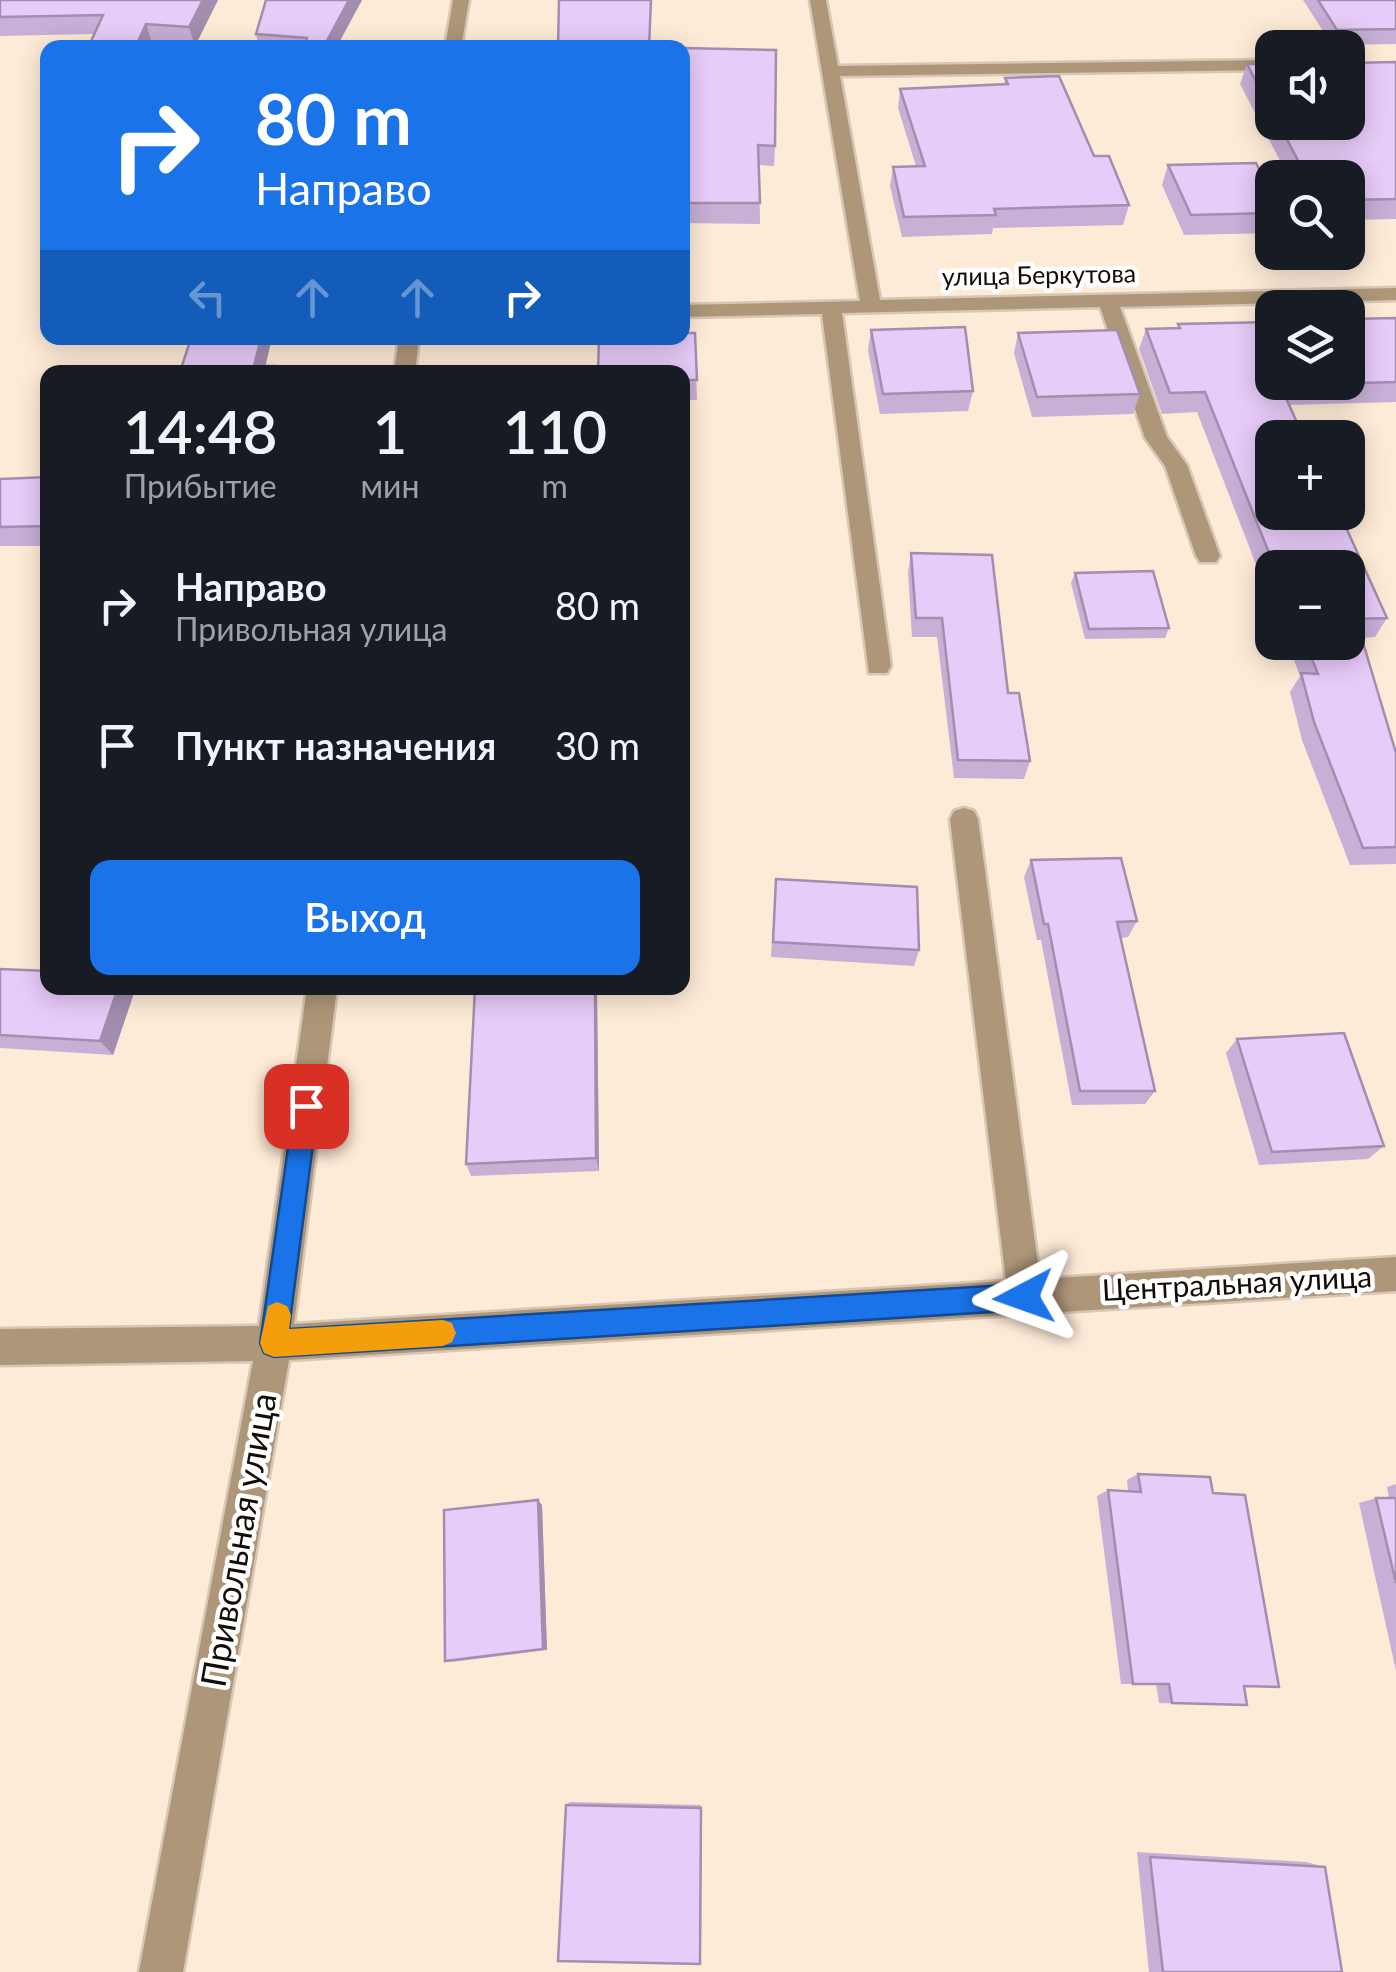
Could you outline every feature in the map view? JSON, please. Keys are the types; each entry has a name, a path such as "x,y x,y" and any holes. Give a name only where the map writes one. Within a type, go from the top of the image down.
{"street":[{"path":"454,40 460,0"},
{"path":"818,0 871,306"},
{"path":"833,71 1255,65"},
{"name":"улица Беркутова","path":"690,311 1396,294"},
{"path":"1108,301 1156,438 1176,465 1208,556"},
{"path":"830,308 878,666"},
{"path":"964,819 1024,1297"},
{"name":"Привольная улица","path":"162,1972 274,1343 321,995"},
{"name":"Центральная улица","path":"0,1348 274,1343 1396,1274"}],"building":[{"path":"0,0 203,0 189,27 146,24 139,40 92,40 103,15 0,17"},
{"path":"266,0 349,0 327,40 256,34"},
{"path":"559,0 651,0 649,40 558,40"},
{"path":"1318,0 1396,0 1396,29 1337,30"},
{"path":"690,48 776,50 775,146 758,145 760,203 690,203"},
{"path":"1396,62 1396,199 1365,200 1365,160 1298,160 1287,140 1365,140 1365,63"},
{"path":"1059,76 1094,156 1109,156 1129,205 994,209 996,215 904,217 893,167 925,166 900,89 1008,84 1005,78"},
{"path":"1255,163 1255,213 1191,215 1168,165"},
{"path":"1396,318 1396,382 1365,383 1365,319"},
{"path":"1255,322 1255,400 1287,400 1296,420 1255,420 1255,518 1205,392 1170,393 1146,329 1180,328 1178,324"},
{"path":"965,327 973,391 883,394 871,330"},
{"path":"1117,330 1140,394 1037,397 1018,333"},
{"path":"690,333 695,333 697,380 690,380 690,365 598,365 599,345 690,345"},
{"path":"189,345 259,345 254,365 182,365"},
{"path":"40,477 40,526 0,527 0,479"},
{"path":"1260,530 1347,530 1356,550 1268,550"},
{"path":"911,553 992,555 1008,693 1019,693 1030,761 958,760 942,618 916,618"},
{"path":"1365,569 1387,618 1365,619"},
{"path":"1153,571 1169,628 1089,629 1075,573"},
{"path":"1365,649 1396,753 1396,847 1363,848 1314,722 1301,673 1318,674 1312,660 1365,660"},
{"path":"1121,858 1137,921 1117,922 1155,1091 1080,1091 1048,924 1044,924 1031,860"},
{"path":"776,879 917,887 919,950 773,942"},
{"path":"0,969 40,971 40,995 116,995 100,1041 0,1035"},
{"path":"475,995 595,995 596,1158 466,1164"},
{"path":"1344,1033 1384,1146 1272,1152 1237,1039"},
{"path":"1138,1474 1210,1477 1213,1493 1245,1495 1279,1687 1244,1686 1247,1705 1172,1703 1169,1684 1133,1684 1108,1490 1141,1492"},
{"path":"1376,1498 1396,1498 1396,1583"},
{"path":"538,1500 543,1649 445,1661 444,1510"},
{"path":"566,1805 701,1808 700,1964 558,1961"},
{"path":"1150,1857 1325,1867 1342,1972 1163,1972"}],"slow traffic":[{"path":"277,1315 274,1343 443,1333"}],"route":[{"path":"306,1106 274,1343 1024,1297"}]}
